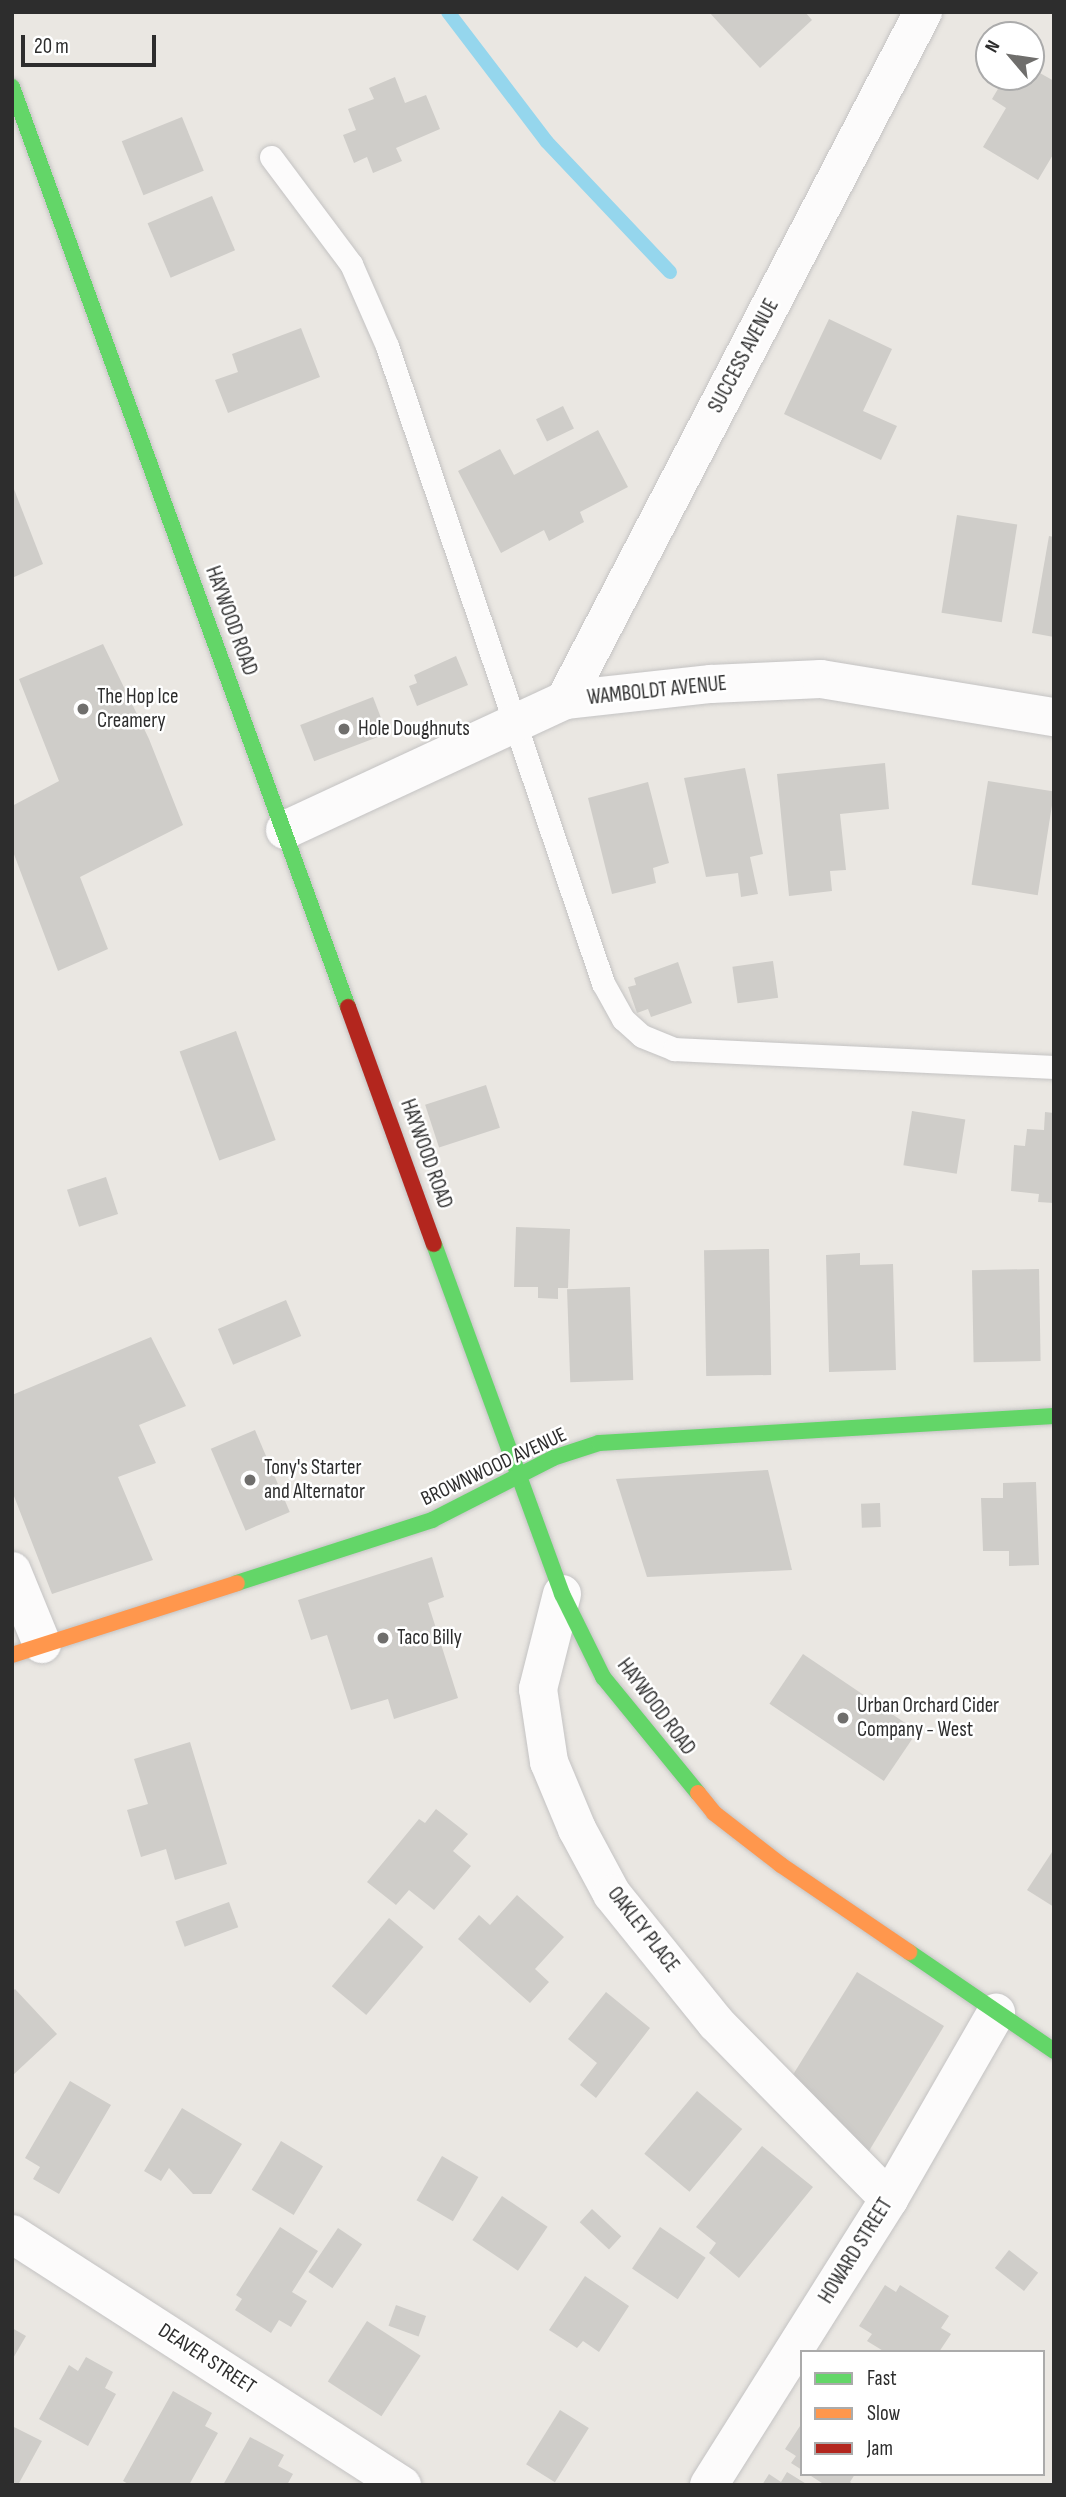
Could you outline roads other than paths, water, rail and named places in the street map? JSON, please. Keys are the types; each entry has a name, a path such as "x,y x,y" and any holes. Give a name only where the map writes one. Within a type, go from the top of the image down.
{"main road":[{"name":"HAYWOOD ROAD","path":"12,88 521,1475 562,1594 603,1677 715,1813 782,1865 1054,2050"},
{"name":"BROWNWOOD AVENUE","path":"27,1649 432,1520 521,1475 599,1443 1054,1416"}],"street":[{"name":"SUCCESS AVENUE","path":"565,701 923,12"},
{"name":"WAMBOLDT AVENUE","path":"285,830 512,723 565,701 711,684 821,678 1054,717"},
{"path":"12,1571 27,1649"},
{"name":"OAKLEY PLACE","path":"562,1594 538,1689 549,1762 577,1829 612,1895 716,2023 889,2199"},
{"name":"HOWARD STREET","path":"709,2485 889,2199 996,2013"},
{"name":"DEAVER STREET","path":"12,2234 402,2485"}],"lane":[{"path":"271,157 351,264 387,346 449,518 512,723 603,983 623,1019 642,1036 674,1049 1054,1067"}],"waterway":[{"path":"448,12 547,142 670,272"}],"place":[{"name":"The Hop Ice Creamery","path":"83,709"},
{"name":"Hole Doughnuts","path":"344,729"},
{"name":"Tony's Starter and Alternator","path":"250,1480"},
{"name":"Taco Billy","path":"383,1638"},
{"name":"Urban Orchard Cider Company - West","path":"843,1718"}]}
